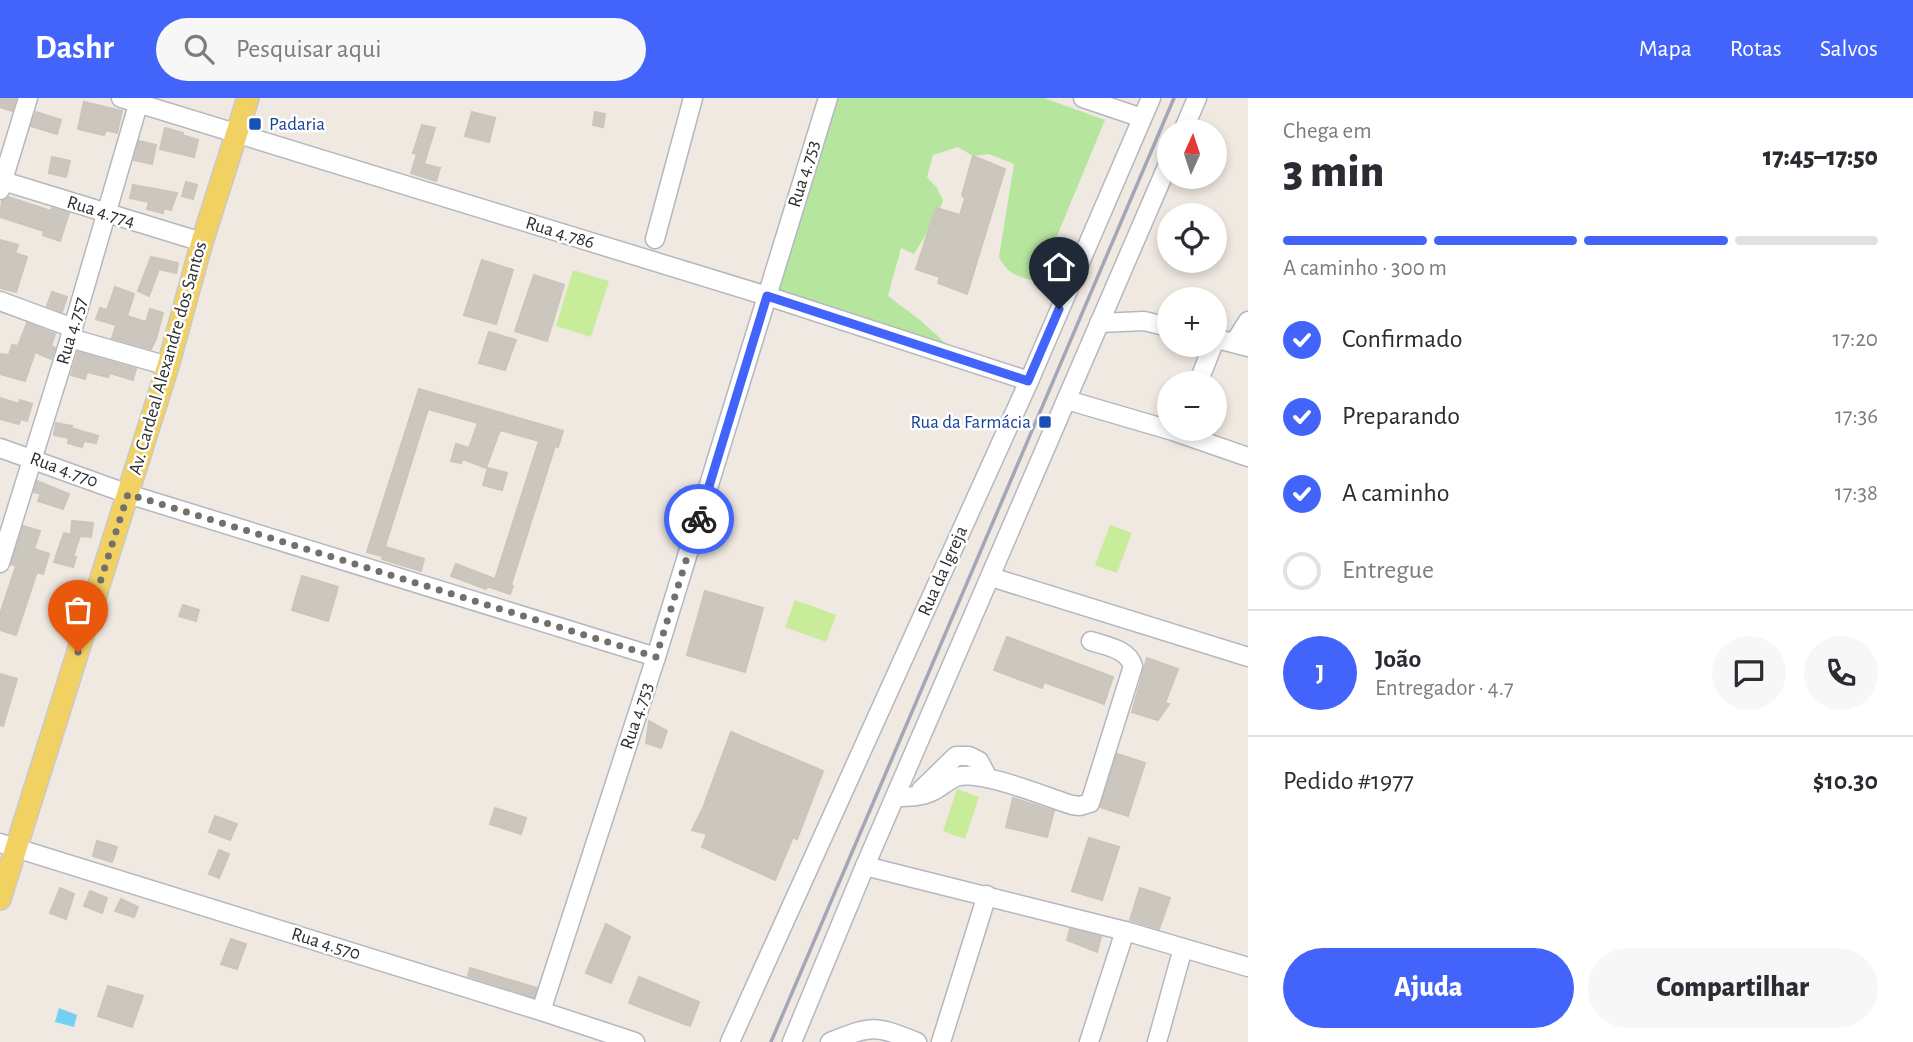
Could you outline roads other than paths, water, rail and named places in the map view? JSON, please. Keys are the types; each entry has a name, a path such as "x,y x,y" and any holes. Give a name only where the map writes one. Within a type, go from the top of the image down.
{"main road":[{"name":"Av. Cardeal Alexandre dos Santos","path":"0,899 8,845 128,494 247,98"}],"street":[{"path":"1,184 28,98"},
{"name":"Rua 4.786","path":"121,98 139,101 767,296 1028,381"},
{"path":"655,239 693,98"},
{"name":"Rua 4.753","path":"541,1011 656,657 828,98"},
{"path":"1083,98 1142,118"},
{"name":"Rua da Igreja","path":"730,1042 1028,381 1151,98"},
{"path":"1187,119 1197,98"},
{"name":"Rua 4.757","path":"0,563 139,101"},
{"name":"Rua 4.774","path":"1,184 202,242"},
{"path":"792,1042 865,866 1157,189"},
{"path":"0,301 71,333 167,366"},
{"path":"1099,323 1144,321 1157,324"},
{"path":"1241,345 1248,321"},
{"path":"1067,400 1157,425"},
{"path":"1204,441 1248,457"},
{"name":"Rua 4.770","path":"0,449 128,494 656,657"},
{"path":"991,577 1248,657"},
{"path":"895,797 914,797 931,792 956,777 972,775 1072,805 1090,803 1133,666 1125,653 1091,640"},
{"name":"Rua 4.570","path":"8,845 635,1042"},
{"path":"865,866 1125,931 1248,967"},
{"path":"941,1042 987,895"},
{"path":"1089,1042 1125,931"},
{"path":"1157,1042 1183,948"},
{"path":"830,1042 859,1030 875,1028 917,1042"}],"water":[{"path":"59,1008 77,1015 74,1027 55,1022"}],"railway":[{"path":"771,1042 1174,98"}],"place":[{"name":"Padaria","path":"255,124"},
{"name":"Rua da Farmácia","path":"1045,422"}]}
